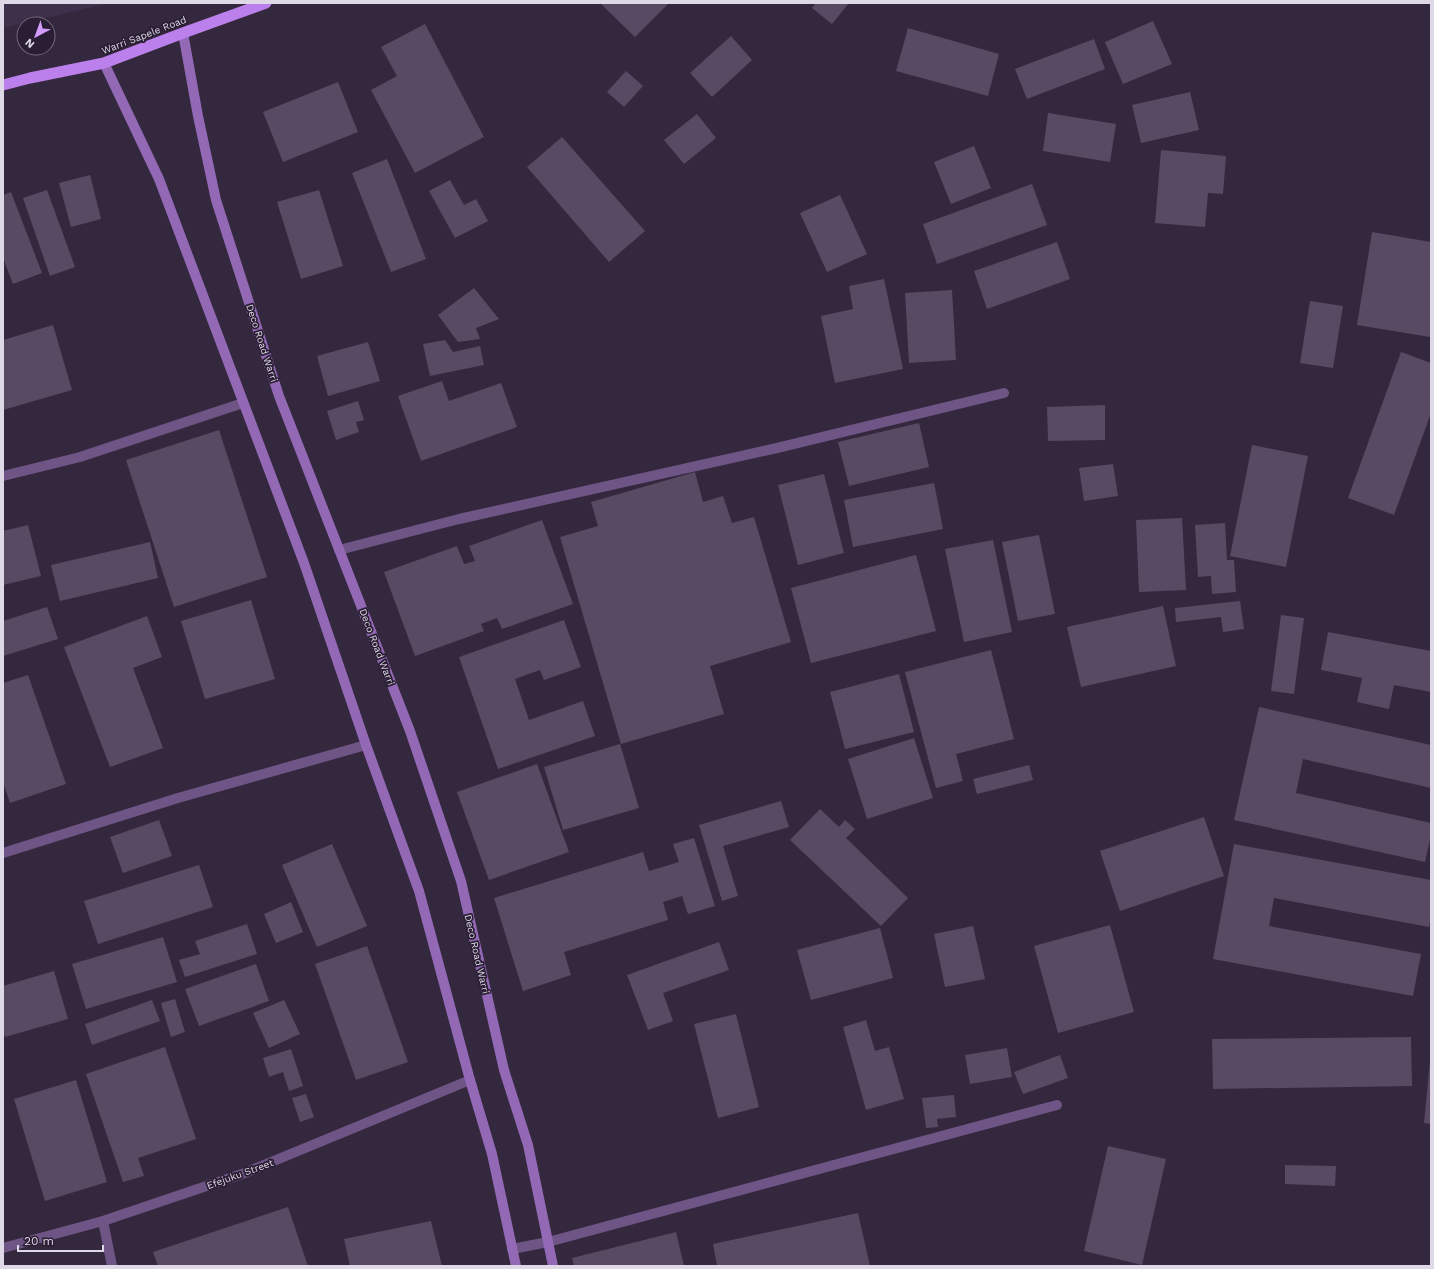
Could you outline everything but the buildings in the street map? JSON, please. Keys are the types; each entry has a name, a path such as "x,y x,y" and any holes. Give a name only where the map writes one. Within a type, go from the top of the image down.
{"highway":[{"name":"Warri Sapele Road","path":"3,85 104,63 266,3"}],"main road":[{"name":"Deco Road Warri","path":"183,33 198,116 216,200 279,396 410,731 461,881 504,1070 528,1145 553,1266"},
{"path":"104,63 160,179 243,404 304,563 366,745 419,891 470,1080 492,1154 516,1266"}],"street":[{"path":"339,550 459,519 777,448 1004,393"},
{"path":"3,476 80,456 243,404"},
{"path":"3,853 178,798 366,745"},
{"name":"Efejuku Street","path":"3,1248 102,1221 242,1174 470,1080"},
{"path":"512,1249 548,1242 1058,1105"},
{"path":"102,1221 112,1266"}],"shaded area":[{"path":"3,3 110,3 54,16 16,16 16,25 3,28"}]}
